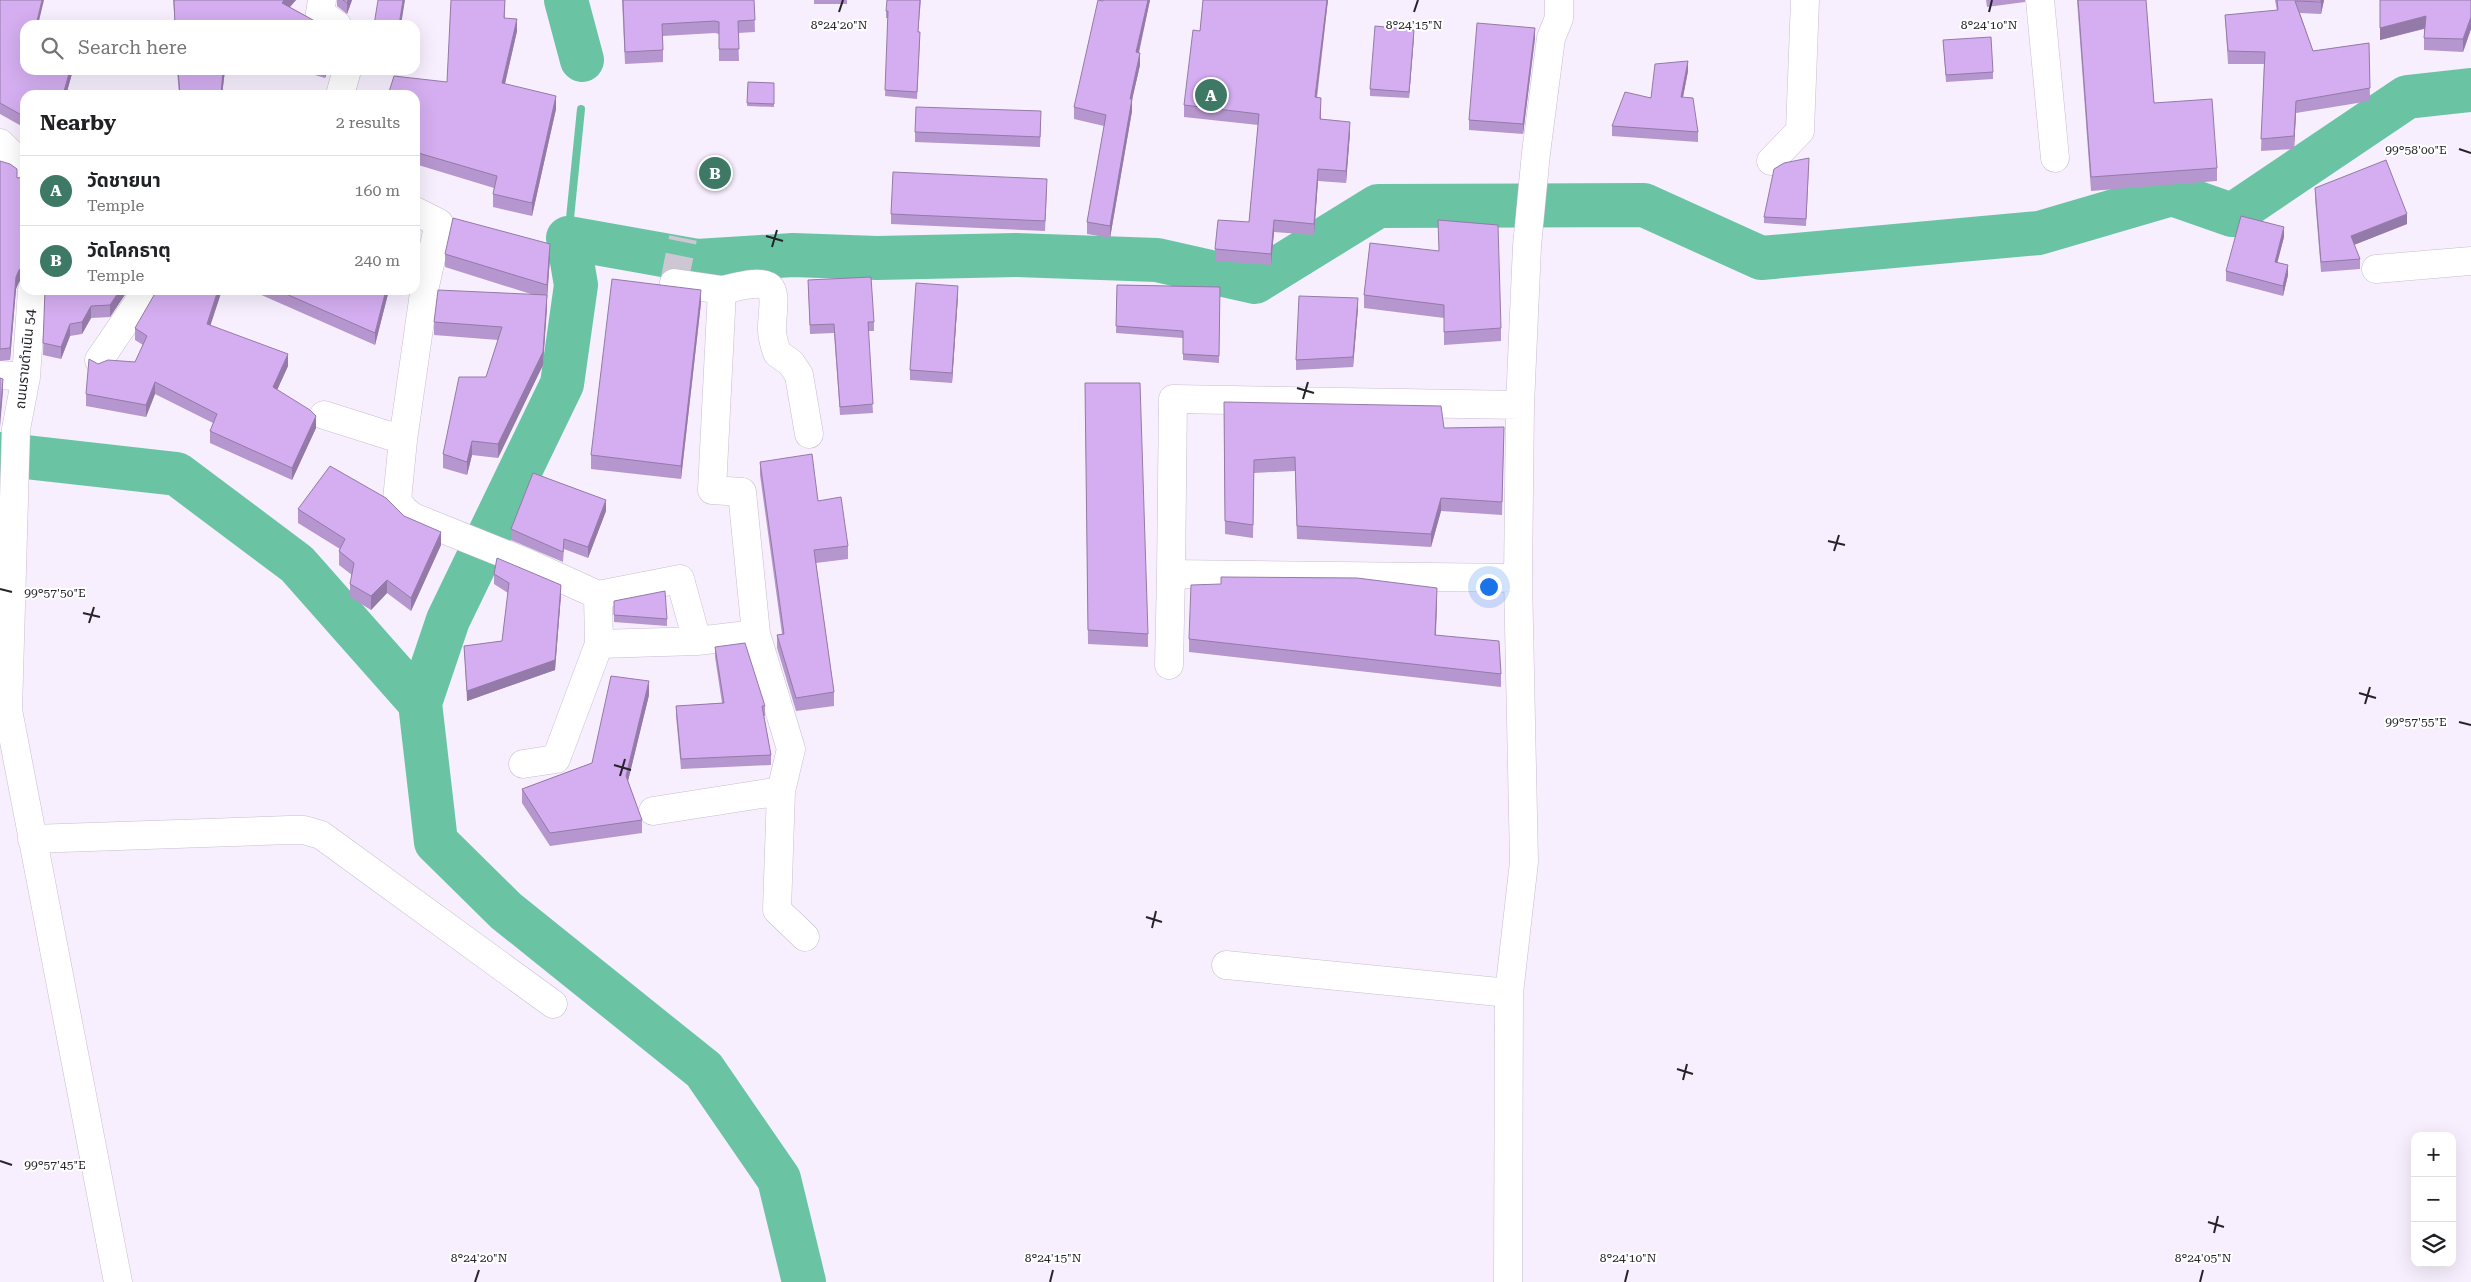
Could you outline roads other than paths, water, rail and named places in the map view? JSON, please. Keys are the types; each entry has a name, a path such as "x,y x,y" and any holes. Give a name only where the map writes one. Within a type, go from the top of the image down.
{"street":[{"path":"322,0 320,13 329,20"},
{"path":"1508,1282 1509,993 1524,862 1518,578 1520,405 1527,246 1536,152 1551,38 1559,18 1559,0"},
{"path":"1771,161 1800,131 1805,0"},
{"path":"2040,0 2055,158"},
{"path":"341,90 345,75"},
{"path":"0,143 20,163"},
{"path":"420,214 439,224 420,285"},
{"path":"2376,269 2471,261"},
{"path":"674,283 722,290 747,285 766,285 771,288 774,295 772,332 777,353 791,363 799,375 809,434"},
{"path":"722,290 712,490 742,492 756,634 790,749 781,791 777,910 804,937"},
{"name":"ถนนราขดำเนิน 54","path":"31,295 13,376 16,428 8,710 118,1282"},
{"path":"99,360 144,295"},
{"path":"419,295 397,500 404,510 414,517 525,562 598,595 680,579 697,641"},
{"path":"1169,665 1173,399 1520,405"},
{"path":"324,415 403,440"},
{"path":"1171,574 1518,578"},
{"path":"523,764 556,759 598,644 598,595"},
{"path":"598,644 697,641 756,634"},
{"path":"653,811 781,791"},
{"path":"32,839 289,830 304,830 321,835 553,1004"},
{"path":"1226,965 1509,993"}],"waterway":[{"path":"566,0 582,60"},
{"path":"804,1282 779,1179 704,1070 506,911 436,842 420,703 448,620 562,384 576,285 568,238 697,261 793,255 877,258 1016,255 1157,260 1255,282 1378,206 1644,205 1761,258 2039,233 2172,194 2232,215 2407,97 2470,90"},
{"path":"568,238 581,109"},
{"path":"0,454 177,474 297,564 420,703"}],"tunnel":[{"path":"674,283 683,238"}],"place":[{"name":"วัดชายนา","path":"1211,95"},
{"name":"วัดโคกธาตุ","path":"715,173"}]}
